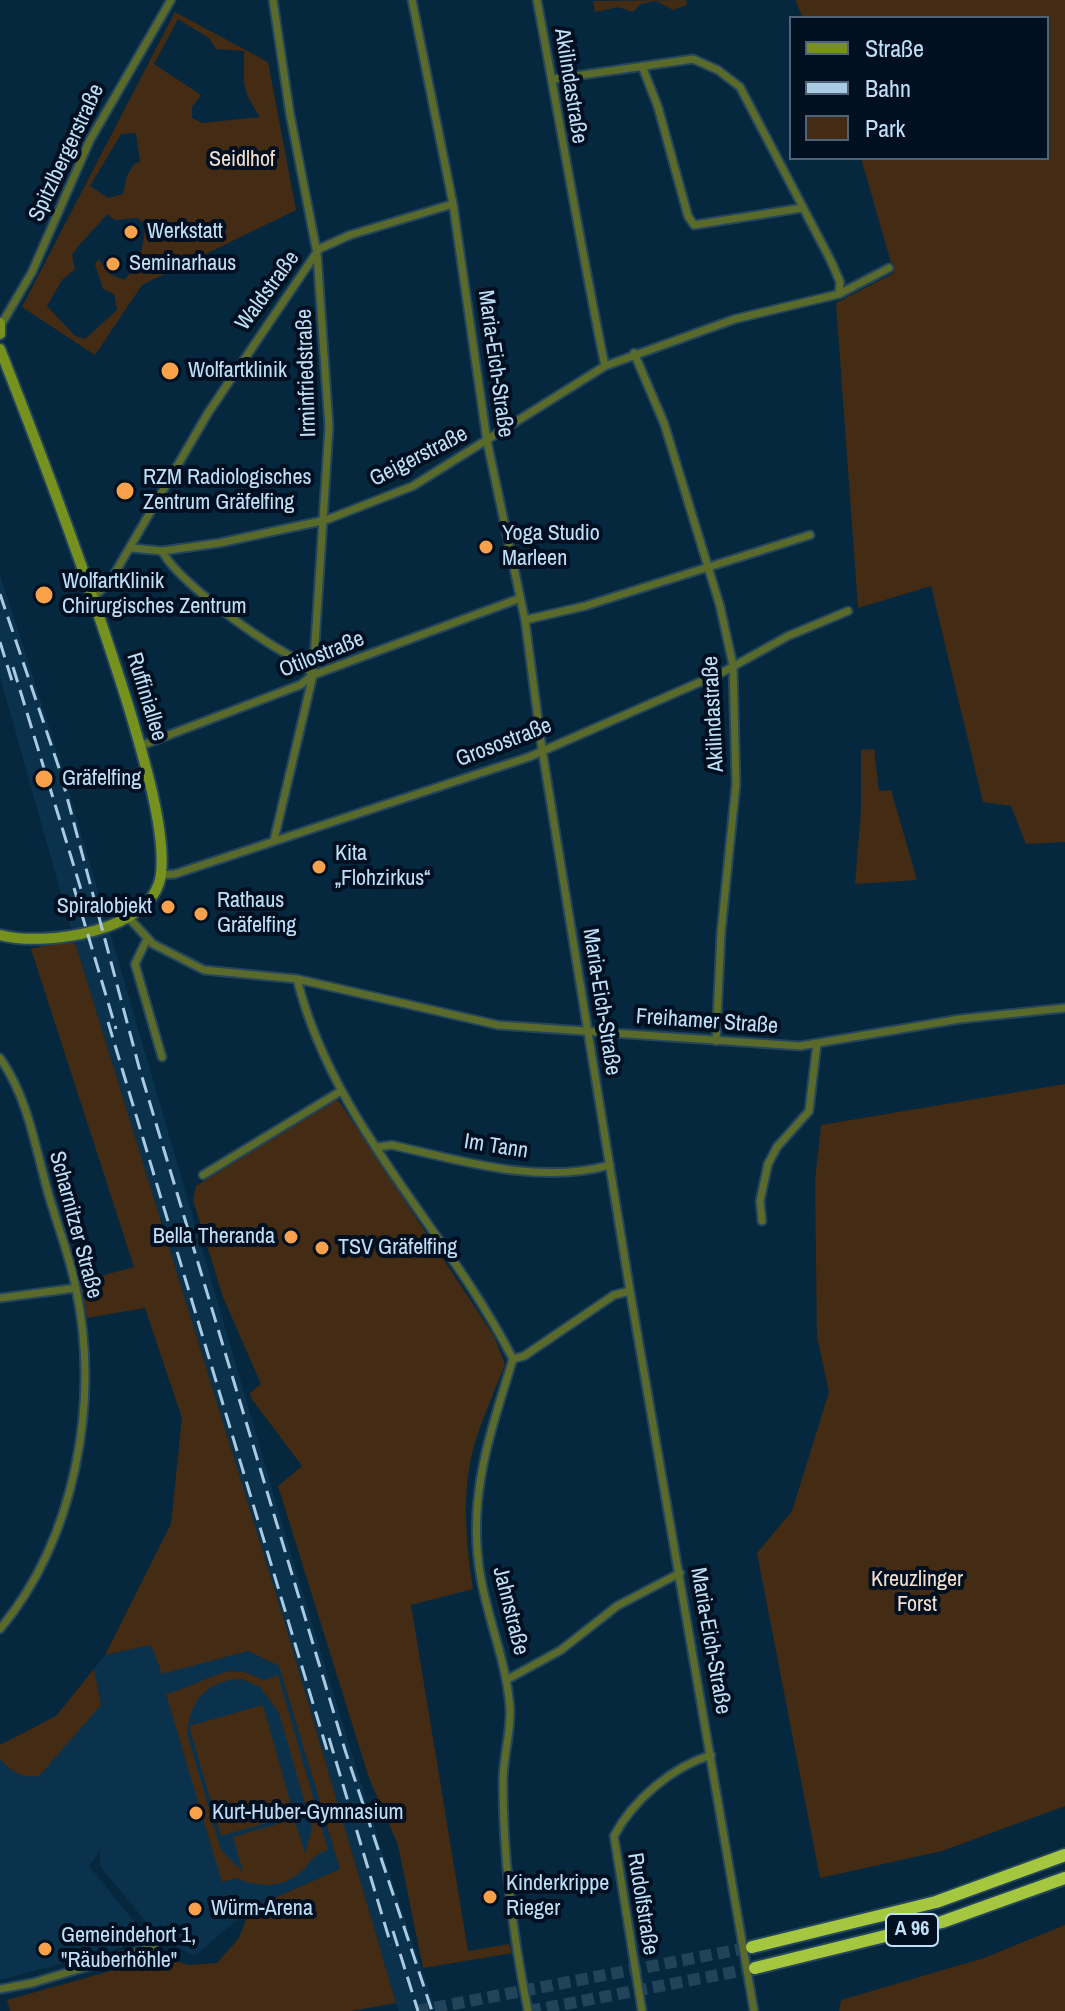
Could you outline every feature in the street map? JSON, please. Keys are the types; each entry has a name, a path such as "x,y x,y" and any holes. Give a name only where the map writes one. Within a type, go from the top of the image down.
{"highway":[{"name":"A 96","path":"752,1947 936,1902 1065,1855"},
{"name":"A 96","path":"755,1968 942,1922 1065,1878"}],"street":[{"name":"Spitzlbergerstraße","path":"0,327 32,272 90,140 171,0"},
{"name":"Irminfriedstraße","path":"273,0 290,114 317,253 329,427 326,520 313,675 274,840"},
{"name":"Maria-Eich-Straße","path":"412,0 453,204 487,441 518,599 525,620 542,749 630,1291 754,2011"},
{"name":"Akilindastraße","path":"537,0 554,79 562,153 605,366"},
{"path":"554,79 693,59 718,70 740,87 831,261 840,282 839,294"},
{"path":"642,66 658,107 688,216 694,225 802,208"},
{"name":"Waldstraße","path":"94,596 109,583 132,548 208,413 317,253 350,235 453,204"},
{"name":"Geigerstraße","path":"132,548 162,551 219,543 326,520 413,486 605,366 634,353 735,319 839,294 889,268"},
{"name":"Ruffiniallee","path":"0,349 94,596 140,746 156,820 161,875"},
{"name":"Akilindastraße","path":"634,353 664,423 720,606 733,665 736,784 721,933 716,1041"},
{"path":"525,620 585,606 810,535"},
{"path":"162,551 213,602 265,641 305,664 313,675"},
{"name":"Otilostraße","path":"140,746 300,685 313,675 518,599"},
{"name":"Grosostraße","path":"161,875 175,874 529,757 848,611"},
{"path":"0,935 25,941 44,940 78,934 128,917 152,895 161,875"},
{"name":"Freihamer Straße","path":"128,917 147,939 177,959 204,970 297,979 498,1025 800,1046 960,1019 1065,1008"},
{"path":"147,939 136,958 136,968 162,1057"},
{"path":"297,979 307,1020 341,1091 513,1359 524,1356 614,1295 630,1291"},
{"path":"762,1221 760,1201 768,1164 777,1147 809,1111 817,1043"},
{"name":"Scharnitzer Straße","path":"0,1058 21,1094 76,1288 86,1365 75,1461 60,1522 45,1562 20,1605 0,1629"},
{"path":"203,1175 341,1091"},
{"name":"Im Tann","path":"378,1147 392,1145 484,1166 531,1171 583,1173 610,1165"},
{"path":"0,1298 76,1288"},
{"name":"Jahnstraße","path":"513,1359 483,1452 477,1525 480,1574 508,1679 510,1716 503,1778 504,1824 511,1904 528,2011"},
{"path":"508,1679 549,1658 617,1606 680,1573"},
{"name":"Rudolfstraße","path":"642,2011 614,1836 623,1818 651,1791 690,1761 711,1755"},
{"path":"0,1989 32,1983 131,1954"}],"shaded area":[{"path":"0,575 60,761 296,1571 382,1852 436,2011 399,2011 396,2003 283,1617 74,939 0,677"},
{"name":"Kurt-Huber-Gymnasium","path":"151,1645 162,1673 248,1651 279,1666 340,1869 250,1909 194,1956 158,1936 100,1866 100,1851 89,1866 149,1940 0,1980 0,1759 11,1770 101,1705 94,1669 105,1655"}],"green space":[{"path":"686,0 687,5 673,10 656,1 641,4 633,12 618,7 595,12 593,1"},
{"path":"795,0 1065,0 1065,842 1026,844 1011,806 983,802 931,586 858,608 836,303 894,273 862,160 1049,160 1049,16 802,16"},
{"name":"Seidlhof","path":"175,12 268,62 296,210 142,285 95,355 22,307","holes":["178,19 209,38 216,49 244,51 244,86 260,117 202,123 192,118 192,107 201,95 154,64","136,133 140,162 134,164 127,176 123,194 108,198 90,186 121,134","107,214 115,220 138,218 145,225 140,255 124,280 108,273 99,259 95,264 103,289 114,294 117,310 85,339 75,336 47,306 62,280 75,269 72,255"]},
{"path":"874,749 879,791 891,790 917,880 855,884 861,810 861,750"},
{"path":"74,939 283,1617 396,2003 351,2011 10,2011 7,2000 125,1967 140,1967 163,1957 188,1965 217,1963 239,1938 250,1909 340,1869 279,1666 248,1651 162,1674 151,1645 105,1655 171,1524 182,1418 145,1308 87,1318 79,1282 134,1267 31,949"},
{"name":"Kreuzlinger Forst","path":"1065,1084 1065,1806 942,1851 820,1878 757,1553 792,1511 829,1392 817,1337 815,1181 821,1125"},
{"path":"335,1100 339,1101 494,1336 505,1364 477,1436 467,1481 467,1535 473,1589 411,1605 468,1951 509,1944 512,1953 423,1968 398,1845 369,1778 278,1486 302,1466 251,1398 250,1393 261,1384 223,1297 193,1200 196,1186"},
{"path":"94,1669 101,1705 39,1776 17,1773 0,1759 0,1745 56,1716"},
{"path":"229,1671 244,1672 264,1680 278,1675 328,1850 316,1855 303,1870 279,1884 253,1884 236,1878 222,1882 166,1694","holes":["242,1679 260,1687 279,1713 312,1828 305,1853 294,1819 233,1837 243,1872 221,1850 187,1733 192,1710 210,1688"]},
{"path":"263,1705 294,1815 221,1836 189,1726"},
{"path":"1065,1925 1065,2011 839,2011 841,2000 984,1958"}],"tunnel":[{"path":"417,2011 752,1947"},
{"path":"529,2011 755,1968"}],"railway":[{"path":"0,594 60,771 139,1067 345,1750 432,2011"},
{"path":"0,642 12,681"},
{"path":"13,667 83,896"},
{"path":"74,888 116,1029"},
{"path":"108,1022 327,1750"},
{"path":"329,1738 391,1945"},
{"path":"393,1931 418,2011"}],"place":[{"name":"Werkstatt","path":"131,232"},
{"name":"Seminarhaus","path":"113,264"},
{"name":"Wolfartklinik","path":"170,371"},
{"name":"RZM Radiologisches Zentrum Gräfelfing","path":"125,491"},
{"name":"Yoga Studio Marleen","path":"486,547"},
{"name":"WolfartKlinik Chirurgisches Zentrum","path":"44,595"},
{"name":"Gräfelfing","path":"44,779"},
{"name":"Kita „Flohzirkus“","path":"319,867"},
{"name":"Spiralobjekt","path":"168,907"},
{"name":"Rathaus Gräfelfing","path":"201,914"},
{"name":"Bella Theranda","path":"291,1237"},
{"name":"TSV Gräfelfing","path":"322,1248"},
{"name":"Kurt-Huber-Gymnasium","path":"196,1813"},
{"name":"Kinderkrippe Rieger","path":"490,1897"},
{"name":"Würm-Arena","path":"195,1909"},
{"name":"Gemeindehort 1, \"Räuberhöhle\"","path":"45,1949"}]}
